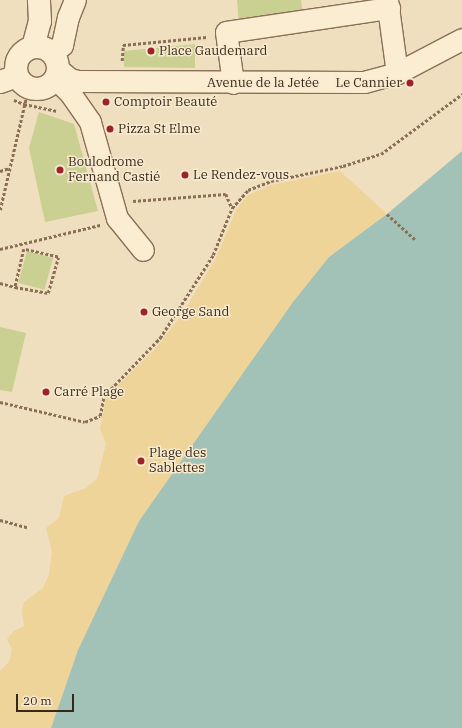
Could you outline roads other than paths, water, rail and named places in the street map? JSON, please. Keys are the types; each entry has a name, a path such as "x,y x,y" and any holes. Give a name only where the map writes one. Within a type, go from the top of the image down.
{"street":[{"path":"49,62 62,45 73,3 40,10 49,62 47,86 35,89 16,82 16,64 18,58 27,49 49,62 90,122 117,218 143,250"},
{"path":"233,83 218,34 388,4 397,73"},
{"name":"Avenue de la Jetée","path":"49,62 70,79 78,81 233,83 364,82 397,73 462,39"}],"water":[{"path":"462,151 462,728 51,728 78,650 139,521 293,302 329,257 387,214"}],"place":[{"name":"Place Gaudemard","path":"151,51"},
{"name":"Le Cannier","path":"410,83"},
{"name":"Comptoir Beauté","path":"106,102"},
{"name":"Pizza St Elme","path":"110,129"},
{"name":"Boulodrome Fernand Castié","path":"60,170"},
{"name":"Le Rendez-vous","path":"185,175"},
{"name":"George Sand","path":"144,312"},
{"name":"Carré Plage","path":"46,392"},
{"name":"Plage des Sablettes","path":"141,461"}]}
